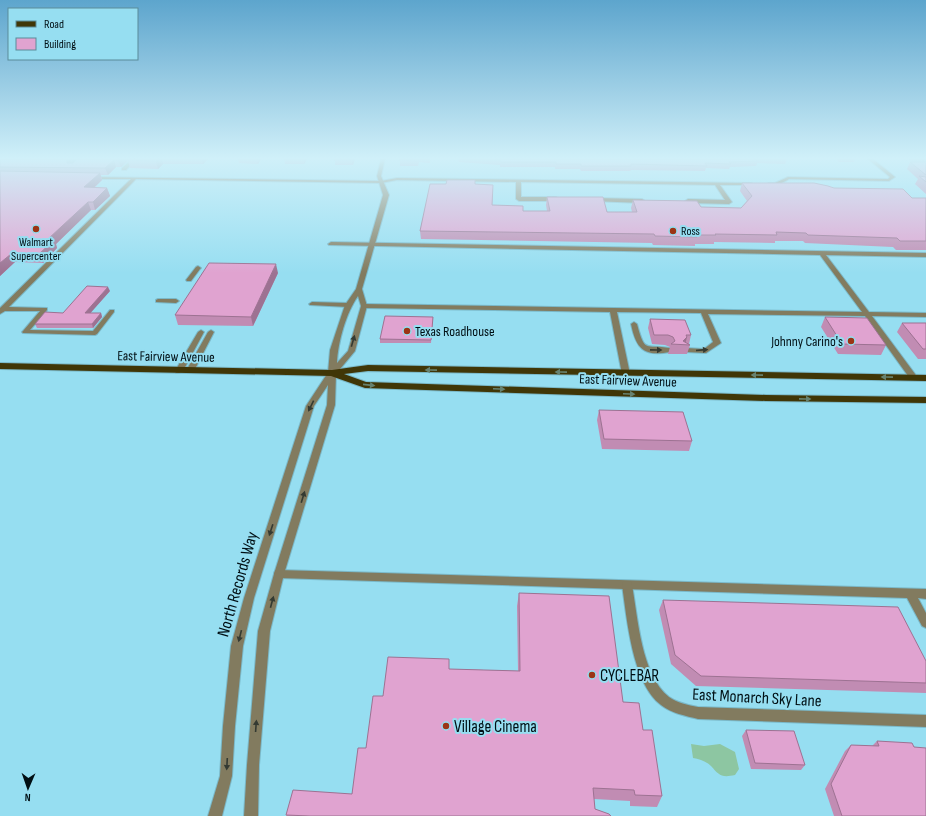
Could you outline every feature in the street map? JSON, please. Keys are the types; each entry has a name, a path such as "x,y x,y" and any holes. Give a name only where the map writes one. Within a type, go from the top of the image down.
{"main road":[{"name":"East Fairview Avenue","path":"0,366 180,371 332,373 368,368 626,374 698,373 926,378"},
{"name":"East Fairview Avenue","path":"332,373 365,385 766,398 926,400"}],"street":[{"path":"2,310 116,197"},
{"name":"North Records Way","path":"251,816 253,765 264,631 279,574 331,405 334,350 348,305 359,289 385,197"},
{"path":"519,197 519,199 559,199"},
{"path":"684,201 729,202 726,197"},
{"path":"584,200 647,201"},
{"path":"331,244 371,246 926,255"},
{"path":"822,253 914,378"},
{"path":"190,280 198,268"},
{"path":"359,289 364,306 926,316"},
{"path":"158,301 176,301"},
{"path":"312,304 348,305"},
{"name":"North Records Way","path":"215,816 226,776 229,726 237,646 249,598 310,406 332,373 351,351 364,306"},
{"path":"2,310 45,309 25,332 95,333 112,311"},
{"path":"614,310 626,374"},
{"path":"686,350 706,351 717,343 704,312"},
{"path":"634,324 638,343 644,348 648,350 667,350"},
{"path":"180,371 201,332"},
{"path":"190,371 211,332"},
{"path":"279,574 926,594"},
{"name":"East Monarch Sky Lane","path":"627,585 639,651 650,683 656,693 665,701 679,708 698,713 926,721"},
{"path":"910,594 926,623"}],"green space":[{"path":"691,744 704,746 720,744 735,752 739,769 735,775 721,775 707,763 693,758"}],"building":[{"name":"Walmart Supercenter","path":"0,197 98,197 93,202 88,202 48,239 54,240 39,254 11,254 0,263"},
{"path":"427,197 492,197 492,205 523,206 523,211 550,211 547,197 603,197 607,212 637,212 633,200 697,201 701,207 741,208 751,197 926,198 926,241 900,241 897,238 808,235 806,233 776,232 777,235 715,234 716,235 696,235 697,237 655,236 654,234 420,231"},
{"path":"209,263 276,264 251,317 175,315"},
{"path":"87,286 108,287 85,313 101,313 92,324 35,324 45,312 63,313"},
{"name":"Texas Roadhouse","path":"385,316 433,317 431,340 380,339"},
{"path":"825,317 867,318 886,345 842,344"},
{"path":"650,319 685,320 691,335 686,335 687,337 683,341 690,345 671,344 675,341 673,337 668,335 654,335"},
{"path":"902,323 926,323 926,349 923,349"},
{"path":"599,410 683,412 692,441 604,439"},
{"path":"519,593 609,596 623,702 639,703 643,730 652,730 662,796 635,795 634,790 593,788 595,809 611,816 286,815 293,790 352,794 358,748 366,748 373,696 383,696 388,657 449,659 449,669 520,671"},
{"path":"663,600 898,607 926,661 926,683 701,676 675,655"},
{"path":"746,730 794,731 805,765 755,763"},
{"path":"877,741 912,743 914,747 926,748 926,816 842,816 831,784 851,745 879,746"}],"place":[{"name":"Walmart Supercenter","path":"36,229"},
{"name":"Ross","path":"673,231"},
{"name":"Texas Roadhouse","path":"407,331"},
{"name":"Johnny Carino's","path":"851,341"},
{"name":"CYCLEBAR","path":"592,675"},
{"name":"Village Cinema","path":"446,726"}]}
